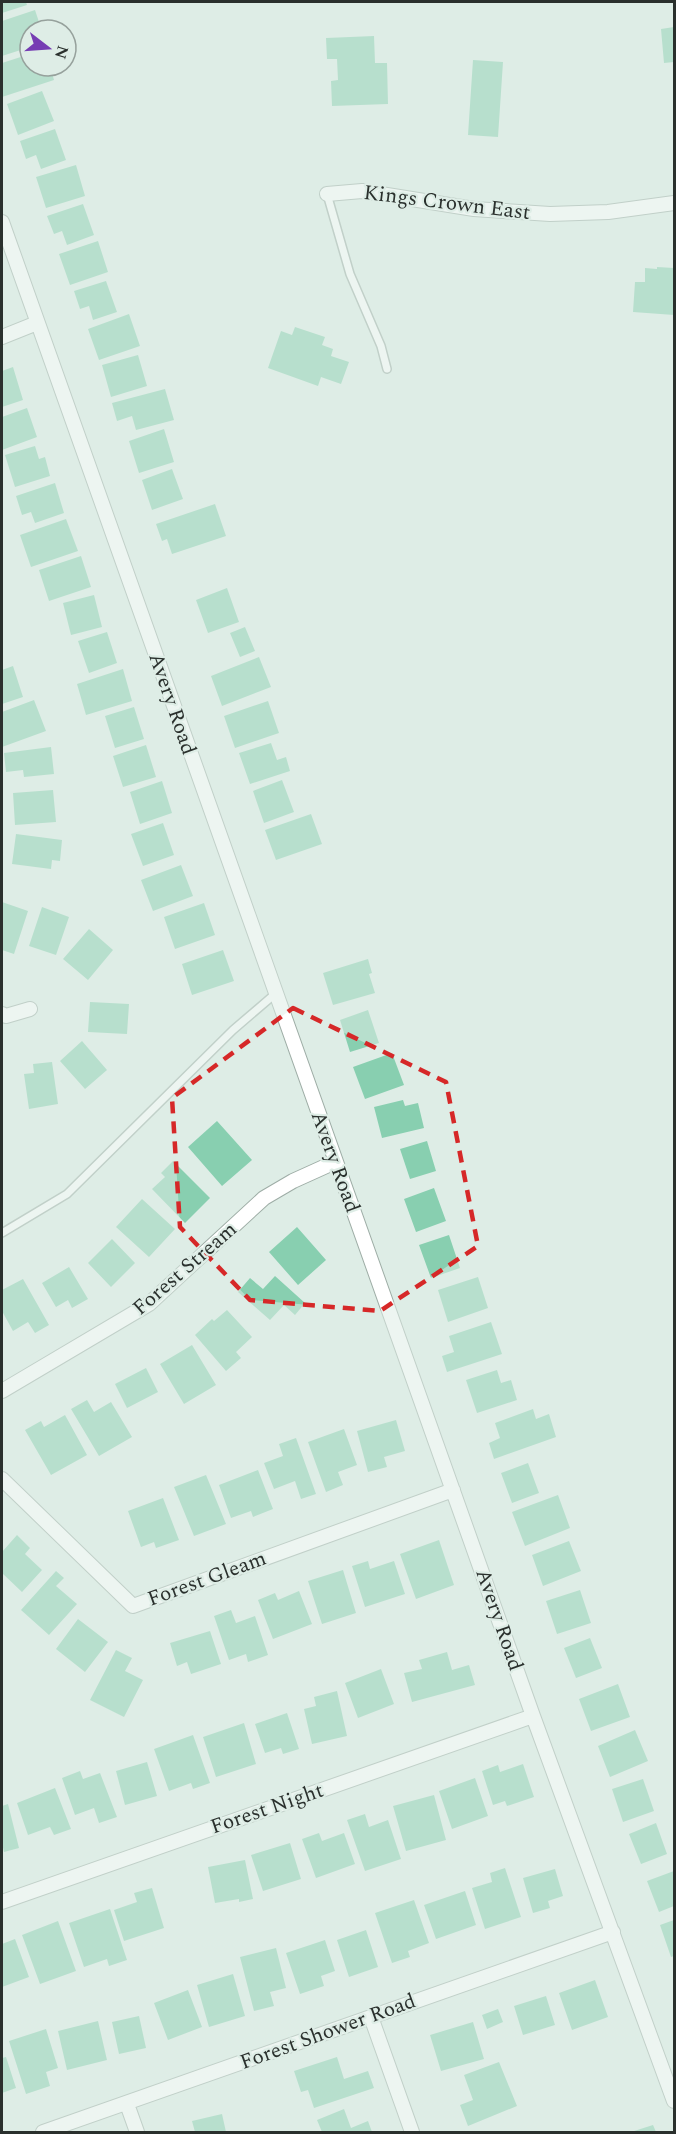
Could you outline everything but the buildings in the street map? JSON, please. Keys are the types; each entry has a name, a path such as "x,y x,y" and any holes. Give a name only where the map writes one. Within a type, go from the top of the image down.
{"street":[{"name":"Kings Crown East","path":"327,194 362,191 474,209 550,214 608,212 675,202"},
{"name":"Avery Road","path":"2,222 334,1162 533,1716 675,2101"},
{"path":"2,337 37,323"},
{"path":"2,1014 6,1016 30,1009"},
{"name":"Forest Stream","path":"2,1391 149,1304 264,1198 292,1181 334,1162"},
{"name":"Forest Gleam","path":"2,1479 133,1605 453,1490"},
{"name":"Forest Night","path":"2,1902 533,1716"},
{"name":"Forest Shower Road","path":"43,2133 613,1932"},
{"path":"371,2017 412,2133"},
{"path":"127,2104 137,2133"}],"lane":[{"path":"327,194 350,274 381,346 387,369"},
{"path":"2,1233 67,1194 233,1030 275,994"}],"highlighted area":[{"path":"293,1008 446,1082 478,1246 380,1311 250,1300 180,1227 172,1098"}]}
